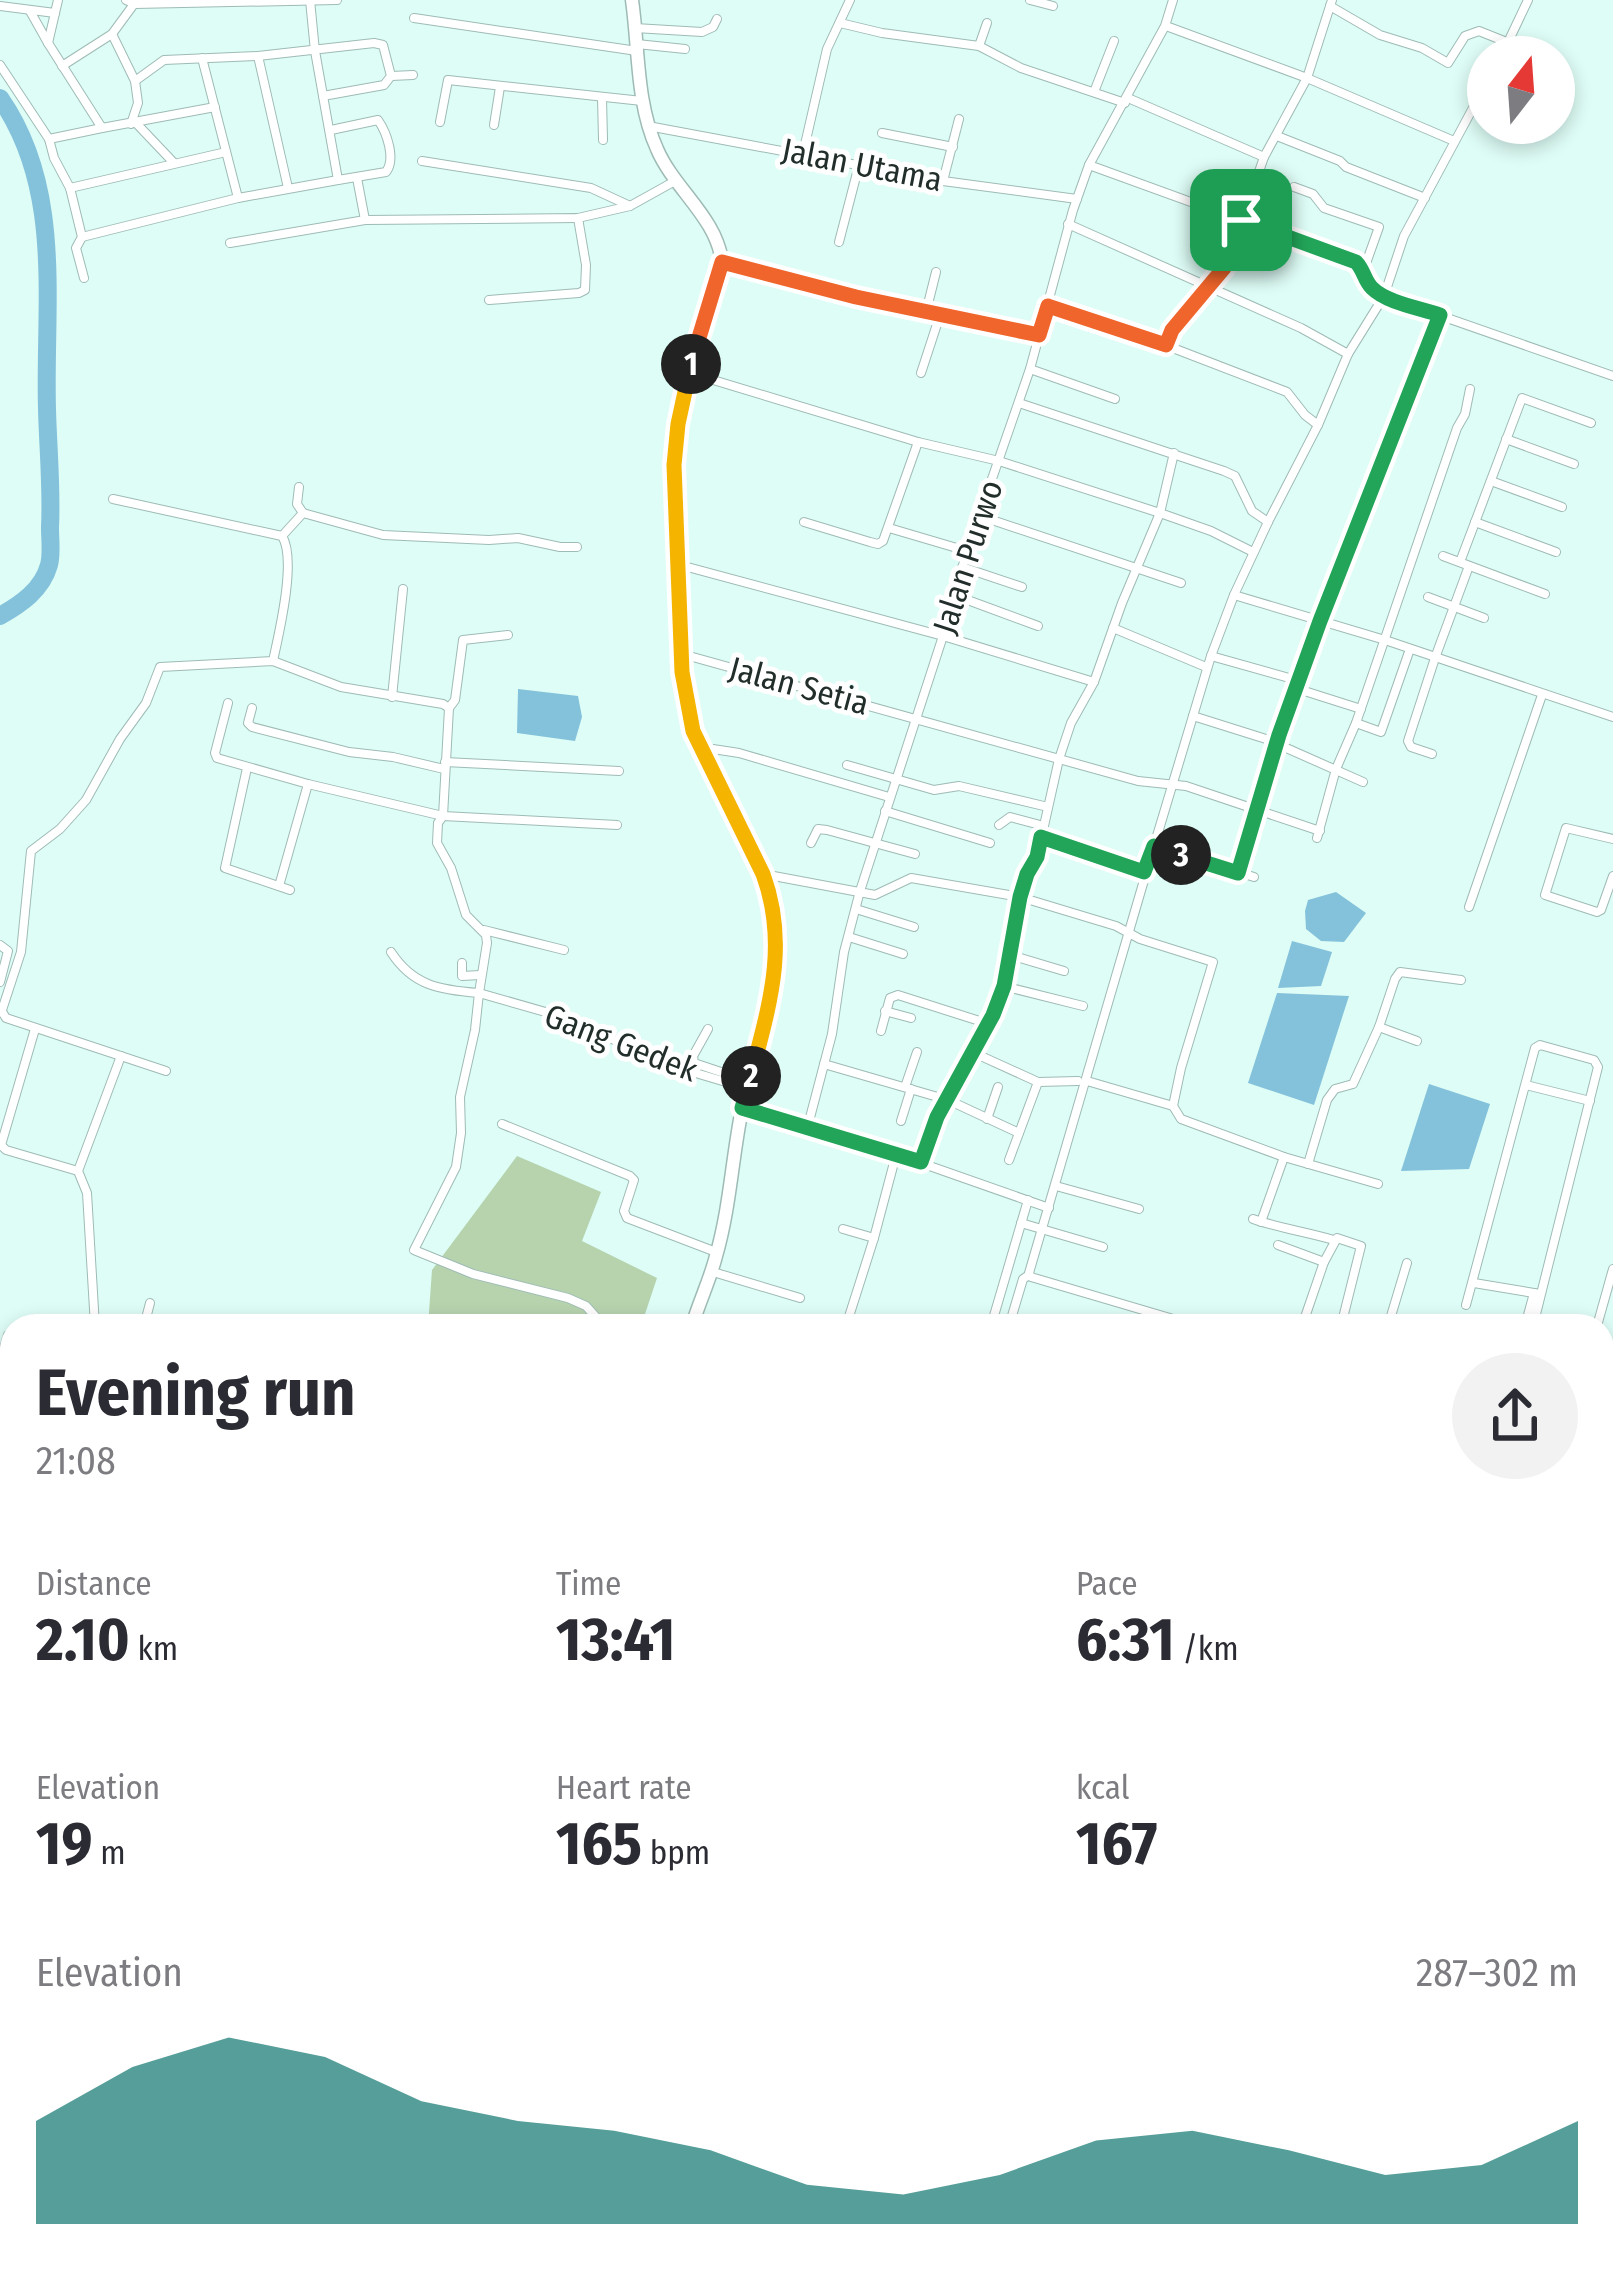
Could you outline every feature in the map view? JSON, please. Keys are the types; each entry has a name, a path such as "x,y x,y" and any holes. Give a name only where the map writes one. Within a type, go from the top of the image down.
{"main road":[{"path":"632,0 648,126 675,181 712,230 722,262 689,373 674,465 682,654 691,723 763,874 777,936 771,999 742,1108 718,1252 696,1314"}],"street":[{"path":"48,43 58,0"},
{"path":"310,0 338,180"},
{"path":"62,66 112,34 130,2 337,0"},
{"name":"Jalan Purwo","path":"807,1129 860,891 1030,369 1068,224 1089,165 1165,26 1173,0"},
{"path":"1512,36 1528,0"},
{"path":"803,153 827,50 846,1"},
{"path":"1033,1 1053,6"},
{"path":"1166,345 1172,330 1228,262 1264,157 1307,78 1331,3 1380,34 1448,63 1465,36 1478,31 1491,36"},
{"path":"0,6 55,14"},
{"path":"29,10 102,128"},
{"path":"414,18 637,48 685,49"},
{"path":"635,28 702,32 717,20"},
{"path":"840,23 979,46 1021,68 1126,100 1264,157"},
{"path":"979,46 987,23"},
{"path":"1165,26 1307,78 1454,141"},
{"path":"112,34 135,81 134,123"},
{"path":"1094,92 1114,41"},
{"path":"135,81 164,60 379,43 391,76"},
{"path":"258,56 288,188"},
{"path":"202,58 238,198"},
{"path":"0,64 50,139 70,188 82,237 76,248 84,278"},
{"path":"323,96 382,86 391,76 412,75"},
{"path":"440,122 448,80 642,101"},
{"path":"494,124 500,87"},
{"path":"602,98 603,140"},
{"path":"50,139 215,107"},
{"path":"1013,1314 1056,1186 1082,1081 1206,667 1268,521 1348,353 1384,296 1405,236 1467,118"},
{"path":"944,181 959,119"},
{"path":"82,237 238,198 386,172 391,166 381,123 372,120 331,130"},
{"path":"134,123 174,163"},
{"name":"Jalan Utama","path":"648,126 944,181 1077,199"},
{"path":"882,133 953,147"},
{"path":"1276,136 1425,198"},
{"path":"70,188 226,152"},
{"path":"422,161 591,188 630,206"},
{"path":"838,242 859,165"},
{"path":"1089,165 1356,262 1369,284 1384,296 1613,376"},
{"path":"357,178 364,220"},
{"path":"230,243 364,220 578,218 630,206 675,181"},
{"path":"1294,187 1313,194 1324,208 1379,227 1364,270"},
{"path":"489,300 585,290 578,218"},
{"path":"1068,224 1348,353"},
{"path":"722,262 856,297 1039,335"},
{"path":"926,312 936,272"},
{"path":"1048,306 1287,392 1318,424"},
{"path":"921,373 940,315"},
{"path":"1238,873 1320,621 1440,315"},
{"path":"1030,369 1115,399"},
{"path":"689,373 1160,512 1254,552"},
{"path":"1336,769 1361,709 1470,389"},
{"path":"1432,754 1408,741 1454,607 1475,522 1522,398 1591,423"},
{"path":"1019,403 1234,476 1250,508 1268,521"},
{"path":"1507,439 1574,464"},
{"path":"804,522 878,544 883,541 918,442"},
{"path":"921,1162 937,1117 989,1024 1004,986 1020,897 1037,857 1059,758 1160,512 1174,453"},
{"path":"1491,481 1562,507"},
{"path":"298,487 297,504 303,513 383,535 518,538 577,548"},
{"path":"113,499 282,536 287,543 286,574 273,661"},
{"path":"282,536 303,513"},
{"path":"980,516 1181,583"},
{"path":"1475,522 1556,552"},
{"path":"889,528 967,551"},
{"path":"1443,556 1545,594"},
{"path":"680,566 1094,682"},
{"path":"962,568 1022,587"},
{"path":"392,697 403,589"},
{"path":"1234,595 1613,717"},
{"path":"954,596 1038,626"},
{"path":"1428,597 1484,618"},
{"path":"1113,628 1206,667"},
{"path":"508,635 464,638 459,652 437,843 451,868 466,915 483,930 564,950"},
{"path":"1356,723 1381,732 1410,650"},
{"name":"Jalan Setia","path":"682,654 1138,781 1186,786 1318,835 1336,769"},
{"path":"1211,656 1361,709"},
{"path":"166,1071 35,1029 6,1018 1,1010 21,952 31,851 86,800 146,703 157,670 273,661 341,687 449,708"},
{"path":"1469,908 1541,694"},
{"path":"229,703 215,756 248,767 443,815 617,825"},
{"path":"252,708 248,723 252,727 349,752 444,765 619,772"},
{"path":"1192,716 1250,733 1363,782"},
{"path":"700,747 739,752 890,797"},
{"path":"847,765 934,790 959,786 1048,807"},
{"path":"248,767 225,868 290,890"},
{"path":"279,886 308,784"},
{"path":"885,811 990,843"},
{"path":"999,825 1010,818 1044,826"},
{"path":"1613,839 1566,828 1545,895 1598,912 1613,876"},
{"path":"811,843 818,830 915,854"},
{"path":"1041,837 1144,872"},
{"path":"1154,846 1253,877"},
{"path":"763,874 878,895 911,878 1020,897 1214,962 1173,1106 1178,1118 1284,1157 1378,1184"},
{"path":"856,909 914,927"},
{"path":"483,930 487,943 460,1097 456,1167 414,1250 473,1274 568,1298 593,1314"},
{"path":"849,937 903,954"},
{"path":"0,945 8,951 0,982"},
{"name":"Gang Gedek","path":"391,952 415,980 570,1019 662,1063 749,1085"},
{"path":"1010,955 1064,970"},
{"path":"461,963 462,976 480,975"},
{"path":"1308,1164 1327,1100 1335,1089 1353,1084 1400,972 1461,980"},
{"path":"1004,986 1083,1006"},
{"path":"881,1031 890,998 898,995 989,1024"},
{"path":"885,1011 911,1018"},
{"path":"1379,1027 1417,1041"},
{"path":"35,1029 1,1145 78,1171"},
{"path":"708,1029 693,1056 694,1064 749,1085"},
{"path":"1466,1305 1535,1048 1540,1045 1598,1062 1532,1314"},
{"path":"901,1121 917,1052"},
{"path":"972,1052 1038,1082 1082,1081 1173,1106"},
{"path":"93,1314 87,1193 78,1171 121,1056"},
{"path":"824,1064 948,1100 1019,1133"},
{"path":"1009,1160 1038,1082"},
{"path":"1526,1085 1590,1101"},
{"path":"987,1119 998,1087"},
{"path":"742,1108 921,1162 1049,1208"},
{"path":"502,1124 630,1176 634,1185 624,1211 627,1218 718,1252"},
{"path":"850,1314 896,1156"},
{"path":"1284,1157 1257,1220 1361,1246 1344,1314"},
{"path":"1056,1186 1139,1209"},
{"path":"994,1314 1028,1200"},
{"path":"1022,1223 1103,1247"},
{"path":"843,1228 874,1238"},
{"path":"1306,1314 1334,1240"},
{"path":"1278,1245 1324,1262"},
{"path":"1392,1314 1407,1263"},
{"path":"1600,1314 1613,1269"},
{"path":"711,1271 800,1298"},
{"path":"1006,1274 1155,1314"},
{"path":"1474,1282 1537,1293"},
{"path":"147,1314 150,1304"}],"green space":[{"path":"517,1156 601,1192 582,1241 657,1278 645,1314 429,1314 432,1270"}],"water":[{"path":"518,689 578,696 582,717 575,741 517,733"},
{"path":"1336,892 1366,913 1344,942 1321,941 1306,929 1308,900"},
{"path":"1292,941 1332,952 1321,986 1278,988"},
{"path":"1277,993 1349,996 1314,1105 1248,1083"},
{"path":"1429,1084 1490,1104 1469,1169 1401,1171"}],"waterway":[{"path":"0,98 20,133 42,209 48,288 51,552 46,574 36,589 0,616"}],"route":[{"path":"1241,220 1356,262 1366,280 1384,296 1440,315 1320,621 1279,735 1238,873 1154,846 1144,872 1041,837 1020,897 1004,986 989,1024 937,1117 921,1162 742,1108 771,999 777,936 763,874 691,723 682,672 674,494 678,424 722,262 856,297 1039,335 1048,306 1166,345 1172,330 1224,268 1241,220"}]}
